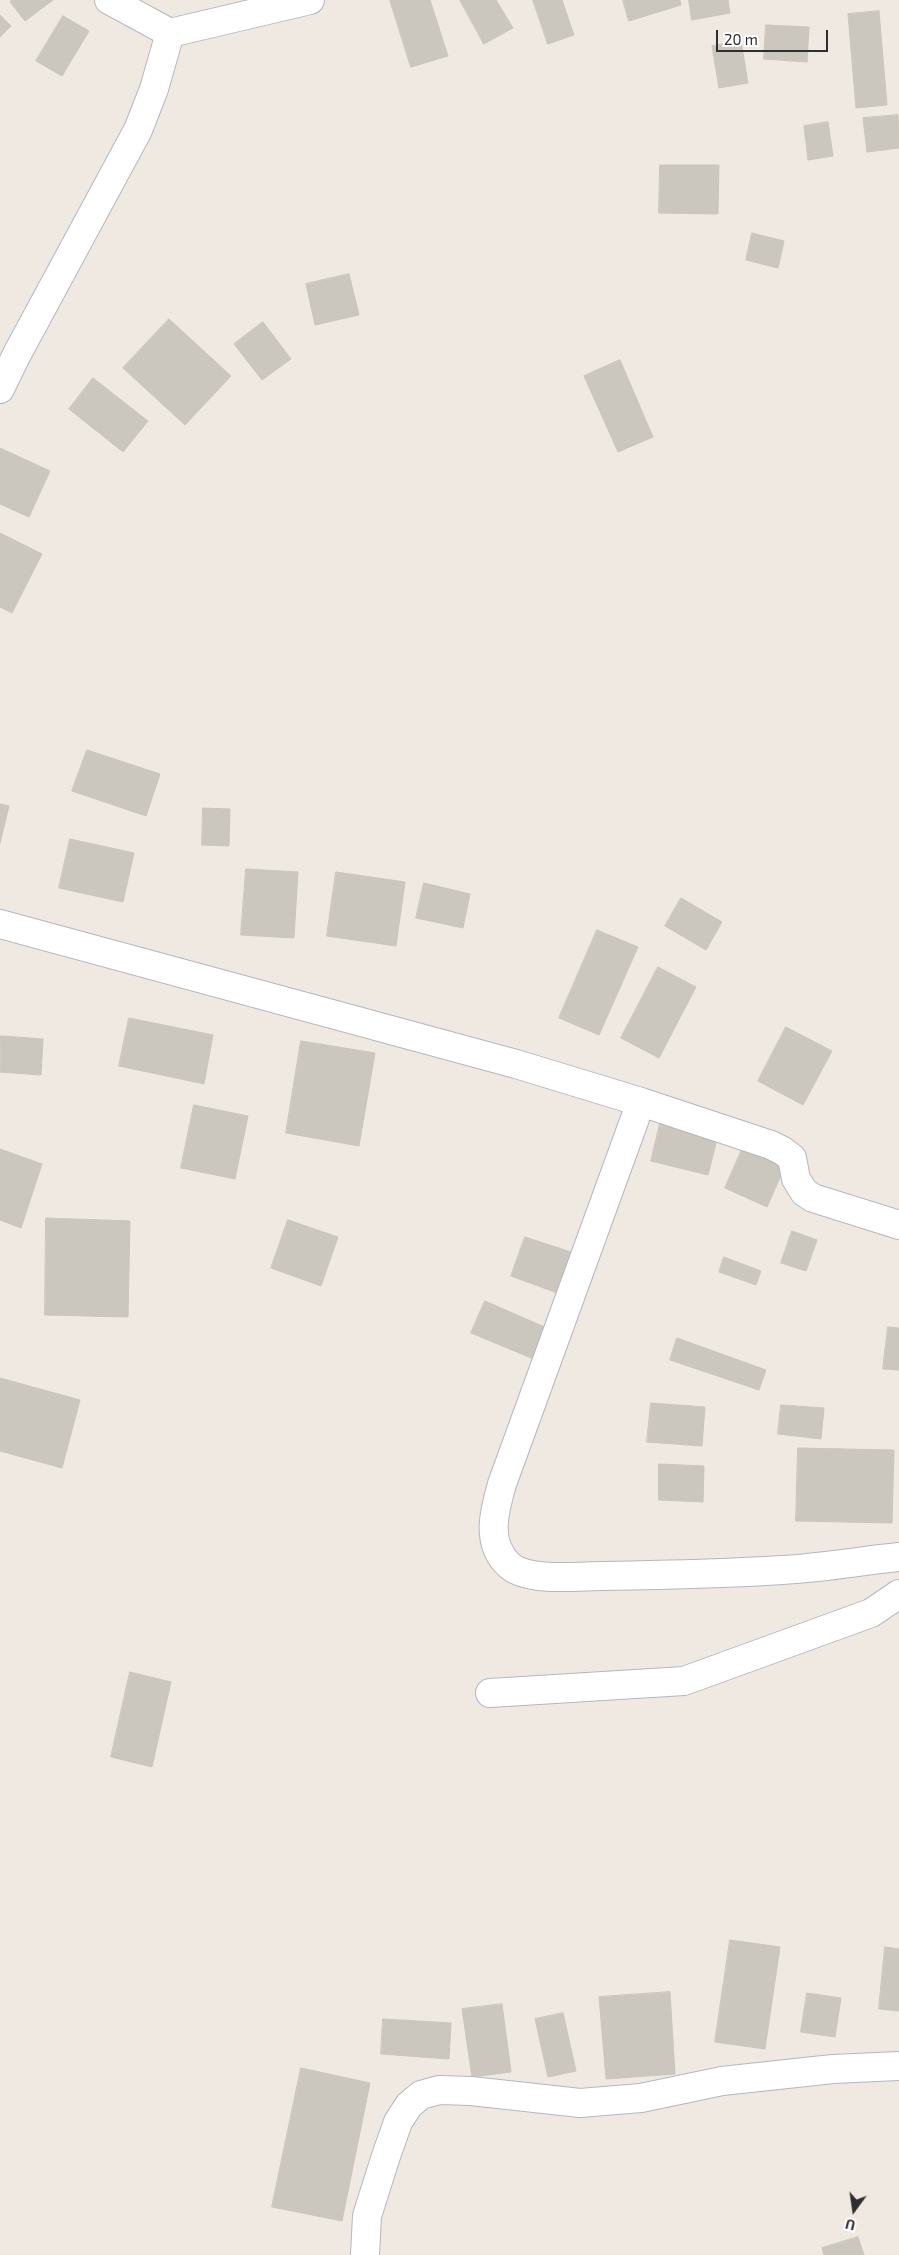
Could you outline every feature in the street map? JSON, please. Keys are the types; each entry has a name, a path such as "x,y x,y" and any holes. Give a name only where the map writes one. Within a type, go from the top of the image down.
{"street":[{"path":"109,0 170,33 310,0"},
{"path":"0,389 21,346 138,130 154,89 170,33"},
{"path":"0,924 516,1064 642,1102 776,1147 792,1158 796,1179 804,1192 813,1198 899,1226"},
{"path":"642,1102 502,1484 492,1516 493,1534 498,1550 510,1566 528,1575 563,1576 674,1575 783,1570 899,1557"},
{"path":"490,1693 684,1681 871,1612 899,1594"},
{"path":"365,2255 367,2216 398,2122 409,2105 422,2095 439,2090 471,2091 580,2103 641,2098 722,2081 833,2069 899,2066"}],"building":[{"path":"13,0 53,0 25,21 10,2"},
{"path":"390,0 430,0 448,56 411,67"},
{"path":"460,0 496,0 513,28 484,44"},
{"path":"533,0 562,0 574,35 548,44"},
{"path":"623,0 680,0 681,5 629,21"},
{"path":"689,0 728,0 730,13 692,20"},
{"path":"879,11 887,105 856,108 848,14"},
{"path":"0,15 11,26 0,37"},
{"path":"63,16 89,31 62,76 36,61"},
{"path":"766,25 809,27 807,62 764,59"},
{"path":"741,41 748,83 719,88 712,46"},
{"path":"898,115 899,148 867,152 863,118"},
{"path":"828,122 833,156 808,160 804,126"},
{"path":"660,165 719,165 718,214 659,213"},
{"path":"752,233 784,241 778,268 746,260"},
{"path":"349,274 359,315 315,325 306,284"},
{"path":"169,319 231,376 185,425 123,368"},
{"path":"263,322 291,359 262,380 234,344"},
{"path":"620,360 653,437 618,452 584,376"},
{"path":"93,378 148,421 123,452 69,409"},
{"path":"0,448 50,471 29,517 0,504"},
{"path":"0,533 42,554 12,613 0,607"},
{"path":"87,750 160,774 146,816 72,791"},
{"path":"0,804 9,806 0,843"},
{"path":"203,808 230,809 229,846 202,845"},
{"path":"70,839 134,853 123,902 59,888"},
{"path":"246,869 298,872 294,938 241,935"},
{"path":"336,872 405,882 396,946 327,936"},
{"path":"424,883 470,894 463,928 416,918"},
{"path":"681,898 722,922 706,950 665,926"},
{"path":"597,930 638,947 599,1035 559,1018"},
{"path":"658,967 696,987 659,1058 621,1038"},
{"path":"129,1018 213,1035 204,1084 119,1066"},
{"path":"786,1027 832,1051 803,1105 758,1081"},
{"path":"1,1036 43,1039 41,1075 0,1072"},
{"path":"301,1041 375,1053 359,1146 286,1133"},
{"path":"194,1105 248,1116 235,1179 181,1168"},
{"path":"660,1124 717,1139 708,1175 651,1161"},
{"path":"747,1138 789,1157 767,1207 725,1188"},
{"path":"0,1149 42,1164 21,1228 0,1220"},
{"path":"46,1218 130,1221 128,1317 45,1315"},
{"path":"288,1220 338,1237 321,1286 271,1268"},
{"path":"792,1231 817,1240 806,1271 781,1263"},
{"path":"525,1237 574,1253 560,1294 511,1276"},
{"path":"724,1257 761,1271 756,1285 719,1272"},
{"path":"485,1301 549,1329 536,1360 471,1333"},
{"path":"888,1327 899,1328 899,1370 883,1369"},
{"path":"677,1338 766,1370 759,1390 670,1360"},
{"path":"0,1378 80,1400 62,1468 0,1451"},
{"path":"651,1403 705,1407 702,1446 647,1442"},
{"path":"781,1405 824,1408 821,1439 778,1434"},
{"path":"798,1448 894,1450 892,1523 796,1521"},
{"path":"659,1464 704,1466 703,1502 659,1500"},
{"path":"130,1672 171,1682 152,1767 111,1757"},
{"path":"730,1940 780,1947 765,2049 715,2042"},
{"path":"885,1947 899,1949 899,2011 879,2009"},
{"path":"670,1992 675,2074 606,2079 599,1997"},
{"path":"807,1993 841,1998 835,2037 801,2032"},
{"path":"502,2004 511,2072 472,2077 462,2009"},
{"path":"563,2013 576,2071 548,2077 535,2019"},
{"path":"383,2019 451,2023 449,2059 381,2054"},
{"path":"301,2068 370,2083 342,2221 272,2207"},
{"path":"858,2237 864,2255 824,2255 822,2248"}]}
